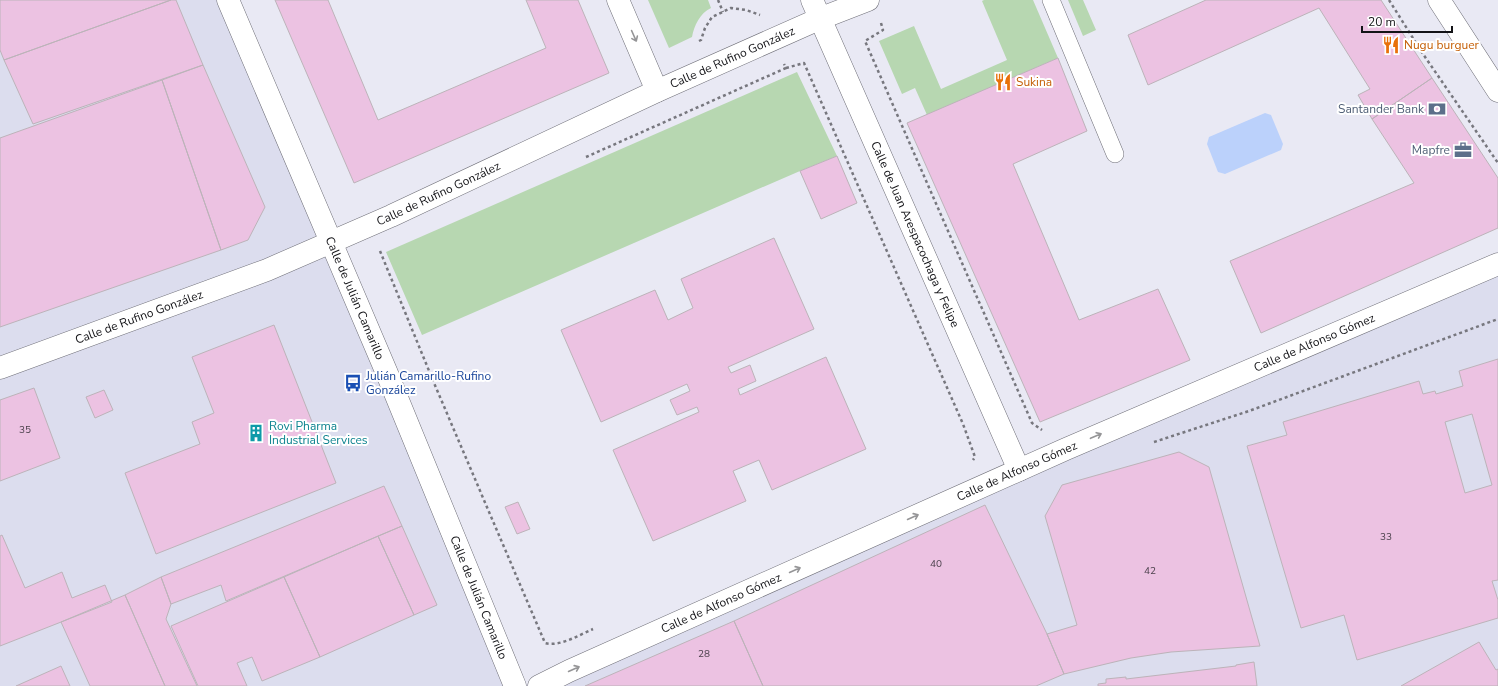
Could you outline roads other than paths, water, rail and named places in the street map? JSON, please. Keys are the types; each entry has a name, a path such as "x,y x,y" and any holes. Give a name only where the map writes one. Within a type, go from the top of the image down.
{"street":[{"name":"Calle de Julián Camarillo","path":"228,0 386,371 515,686"},
{"path":"618,0 657,90"},
{"path":"1439,0 1498,91"},
{"name":"Calle de Rufino González","path":"0,368 267,270 391,216 657,90 816,9 874,9"},
{"name":"Calle de Juan Arespacochaga y Felipe","path":"816,9 1019,470"},
{"name":"Calle de Alfonso Gómez","path":"539,686 576,668 1019,470 1498,264"}],"lane":[{"path":"1051,0 1115,154"}],"water":[{"path":"1265,113 1271,115 1283,144 1281,150 1225,174 1218,172 1207,144 1209,137"}],"place":[{"name":"Nugu burguer","path":"1391,45"},
{"name":"Sukina","path":"1003,82"},
{"name":"Santander Bank","path":"1437,109"},
{"name":"Mapfre","path":"1463,150"},
{"name":"Julián Camarillo-Rufino González","path":"353,383"},
{"name":"Rovi Pharma Industrial Services","path":"256,433"}]}
